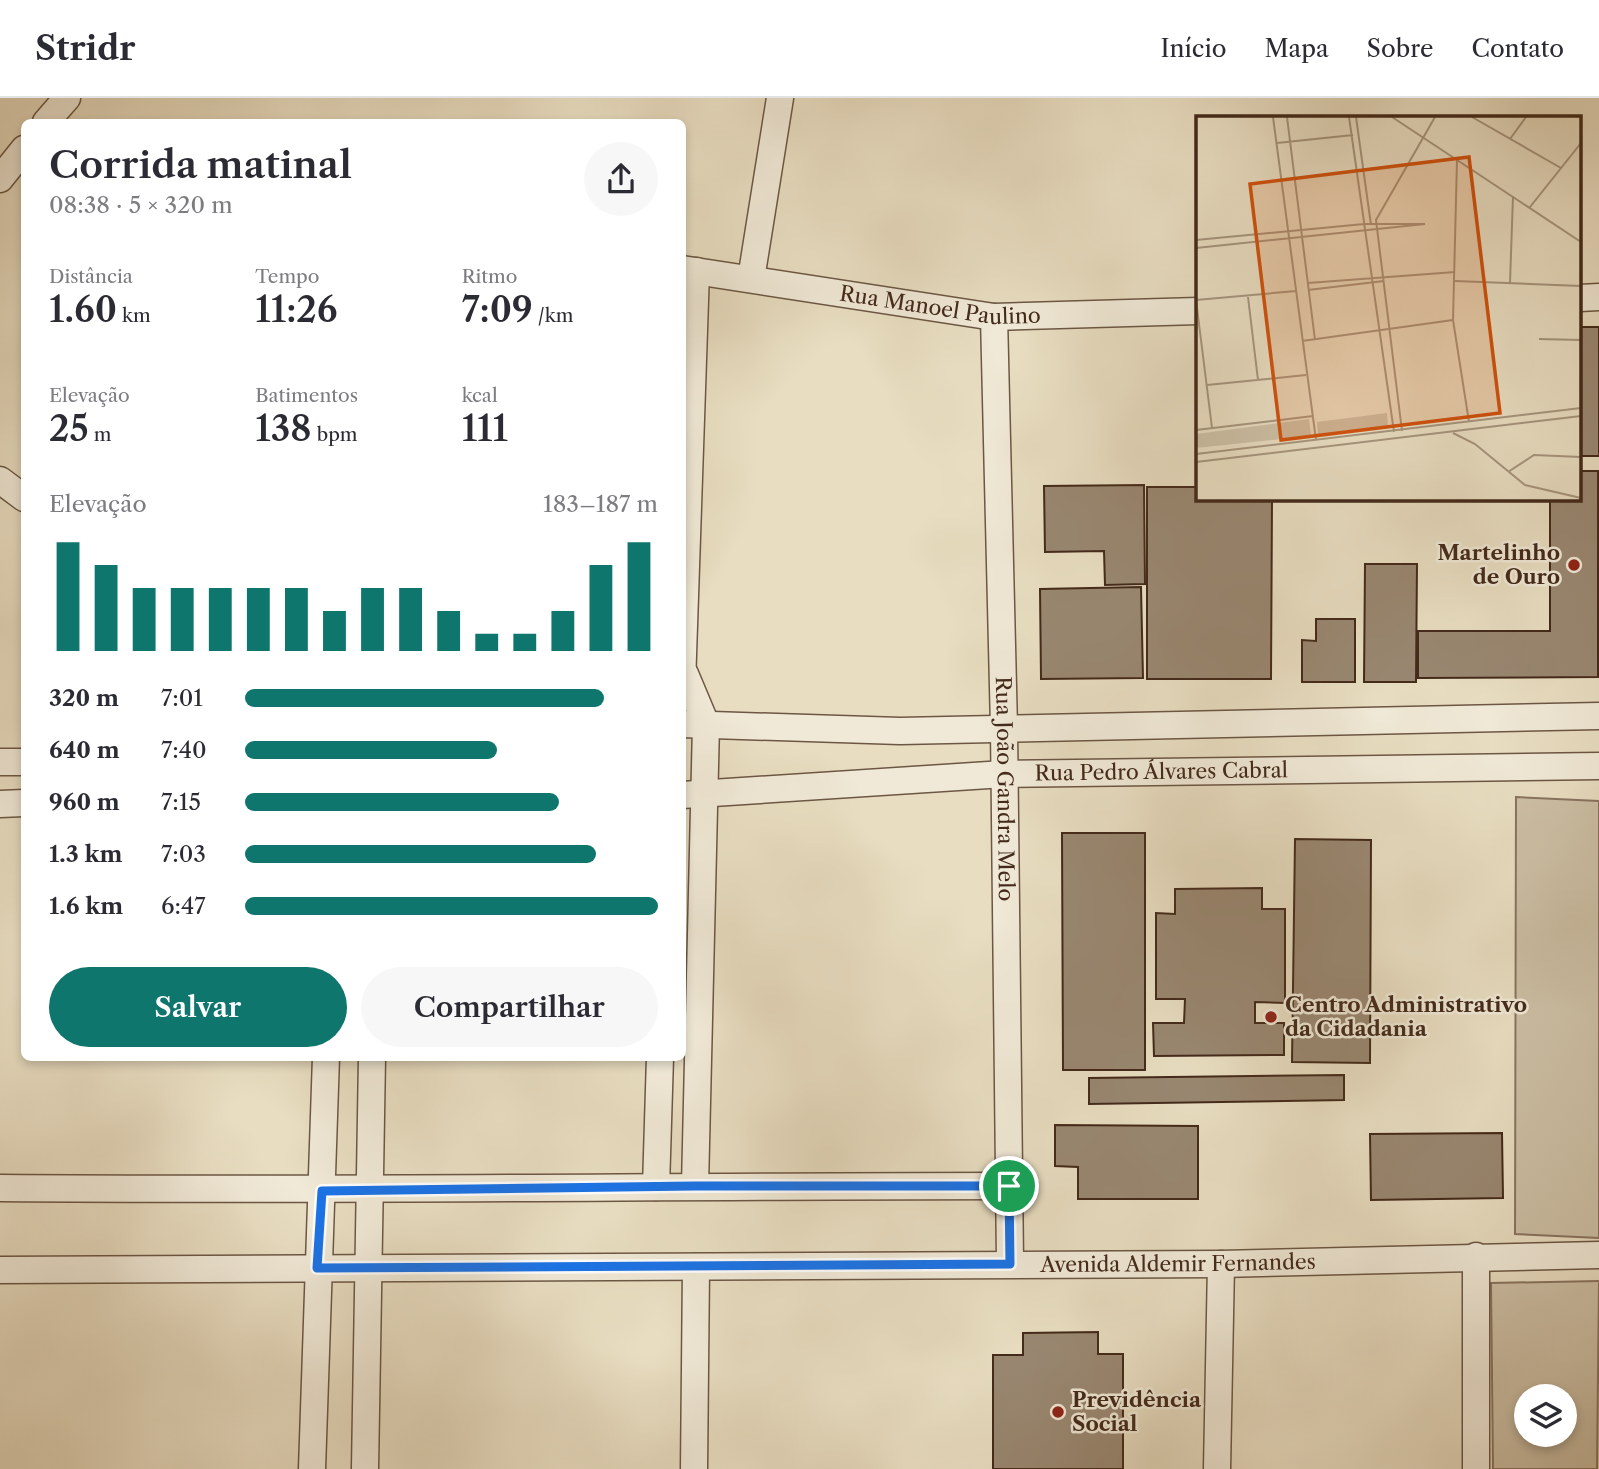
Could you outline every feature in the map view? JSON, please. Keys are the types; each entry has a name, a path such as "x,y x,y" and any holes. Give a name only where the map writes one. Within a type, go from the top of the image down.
{"street":[{"path":"49,119 67,98"},
{"path":"751,279 780,98"},
{"path":"10,174 21,154"},
{"path":"686,515 689,270"},
{"name":"Rua Manoel Paulino","path":"689,270 994,317 1196,312"},
{"name":"Rua João Gandra Melo","path":"994,317 1004,728 1010,1264"},
{"path":"0,480 21,496"},
{"path":"686,688 694,724 695,1186"},
{"path":"694,724 900,731 1599,716"},
{"path":"0,762 21,762"},
{"name":"Rua Pedro Álvares Cabral","path":"694,795 1004,774 1599,766"},
{"path":"0,804 21,803"},
{"path":"312,1469 326,1061"},
{"path":"365,1469 372,1061"},
{"path":"656,1187 660,1061"},
{"path":"0,1188 322,1191 695,1186 1009,1186"},
{"name":"Avenida Aldemir Fernandes","path":"0,1270 1221,1264 1599,1255"},
{"path":"1476,1256 1476,1469"},
{"path":"1217,1469 1221,1264"},
{"path":"694,1469 696,1266"}],"shaded area":[{"path":"1516,797 1599,801 1599,1238 1515,1234"},
{"path":"1599,1281 1597,1469 1493,1469 1491,1283"}],"building":[{"path":"1582,327 1599,327 1599,456 1582,456"},
{"name":"Martelinho de Ouro","path":"1582,471 1598,471 1598,677 1418,678 1418,631 1550,631 1550,500 1582,500"},
{"path":"1144,485 1145,584 1105,585 1104,551 1045,552 1044,486"},
{"path":"1147,487 1196,487 1196,500 1272,500 1271,679 1147,679"},
{"path":"1365,564 1417,564 1416,682 1364,682"},
{"path":"1141,587 1143,678 1041,679 1040,589"},
{"path":"1316,619 1355,619 1355,682 1302,682 1302,640 1316,641"},
{"path":"1062,833 1145,833 1145,1070 1063,1070"},
{"path":"1295,839 1371,840 1370,1063 1292,1062"},
{"path":"1262,888 1262,909 1285,909 1285,1003 1255,1002 1255,1023 1284,1023 1284,1055 1154,1056 1153,1023 1184,1023 1185,999 1156,999 1156,913 1175,914 1175,889"},
{"path":"1344,1075 1344,1100 1089,1104 1089,1078"},
{"path":"1055,1125 1198,1126 1198,1199 1078,1199 1078,1167 1055,1166"},
{"path":"1502,1133 1503,1198 1371,1200 1370,1134"},
{"name":"Previdência Social","path":"1098,1332 1098,1354 1123,1354 1123,1469 993,1469 993,1355 1023,1355 1023,1333"}],"place":[{"name":"Martelinho de Ouro","path":"1574,565"},
{"name":"Centro Administrativo da Cidadania","path":"1271,1017"},
{"name":"Previdência Social","path":"1058,1412"}],"route":[{"path":"695,1186 1009,1186 1010,1264 317,1268 322,1191 695,1186"}]}
